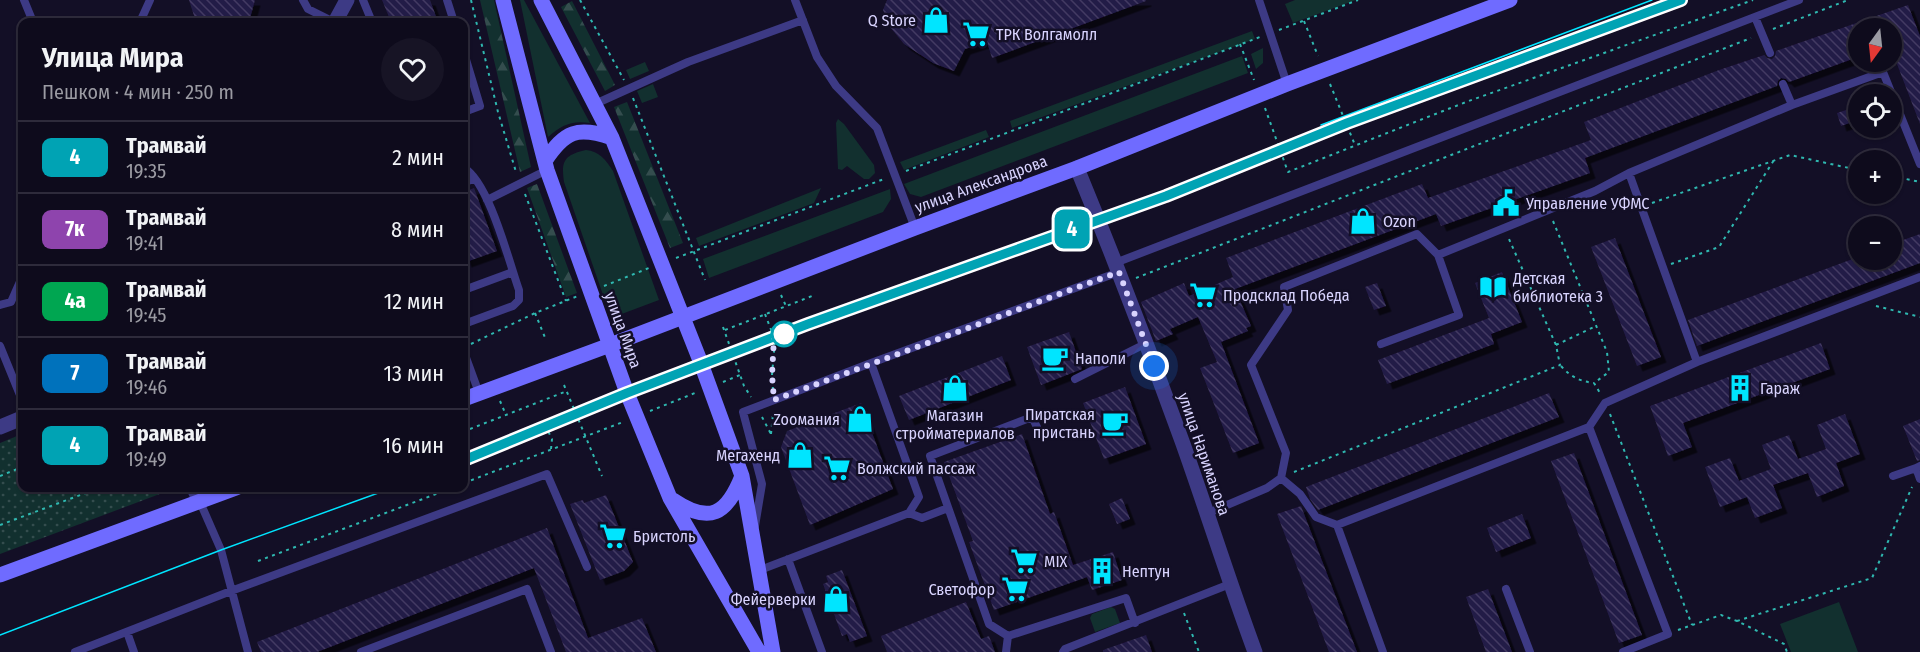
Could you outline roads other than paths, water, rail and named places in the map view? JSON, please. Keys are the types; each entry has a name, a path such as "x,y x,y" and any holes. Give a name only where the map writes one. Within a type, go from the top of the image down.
{"street":[{"name":"улица Мира","path":"503,0 546,165 627,393 670,498 759,652"},
{"name":"улица Александрова","path":"468,397 1077,168 1287,84 1510,0"},
{"path":"544,1 612,138 742,476 773,652"},
{"path":"336,18 344,2"},
{"path":"546,165 557,143 571,133 593,132 612,138"},
{"name":"улица Нариманова","path":"1077,168 1146,344 1255,652"},
{"path":"0,427 18,420"},
{"path":"670,498 683,507 699,513 718,512 728,505 742,476"},
{"path":"0,575 197,495 214,492"}],"lane":[{"path":"24,0 31,18"},
{"path":"142,18 150,0"},
{"path":"303,0 308,9 326,18"},
{"path":"363,0 370,18"},
{"path":"447,0 453,18"},
{"path":"795,0 817,57 836,86 876,128 915,228"},
{"path":"1259,0 1287,84"},
{"path":"753,537 762,484 743,412 1119,273 1799,0"},
{"path":"1755,17 1770,53"},
{"path":"595,104 688,62 803,20"},
{"path":"468,66 480,106 468,110"},
{"path":"1438,255 1595,191 1629,173 1792,105 1884,72 1920,164"},
{"path":"1783,84 1792,105"},
{"path":"487,200 520,183 546,165"},
{"path":"468,173 475,179 487,200 519,290 519,300 513,306 468,323"},
{"path":"1629,173 1697,362"},
{"path":"468,181 475,179"},
{"path":"1206,514 1267,488 1281,478 1286,453 1251,365 1288,310 1284,287 1417,234 1438,255 1460,315 1381,344"},
{"path":"468,289 513,272"},
{"path":"1281,478 1300,494 1316,517 1336,525 1589,427 1605,403 1697,362 1920,277"},
{"path":"0,305 11,302 18,286"},
{"path":"1075,379 1146,344"},
{"path":"0,346 18,390"},
{"path":"468,363 479,393"},
{"path":"759,570 909,513 919,497 871,363"},
{"path":"1008,636 989,624 930,456 1032,417 1037,427"},
{"path":"1589,427 1668,634 1623,652"},
{"path":"1893,476 1919,472"},
{"path":"75,652 231,591 547,474 587,567"},
{"path":"197,495 221,549 248,652"},
{"path":"909,513 922,518 948,508"},
{"path":"1336,525 1383,652"},
{"path":"788,560 822,652"},
{"path":"1063,652 1230,584"},
{"path":"361,652 527,589 550,652"},
{"path":"1506,589 1530,652"},
{"path":"1008,636 1126,598 1135,623"},
{"path":"127,632 134,652"},
{"path":"1006,652 1008,636"}],"tram line":[{"path":"1321,125 1652,0"},
{"path":"468,458 627,393 808,324 1166,197 1347,123 1681,0"},
{"name":"4","path":"468,458 627,393 808,324 1166,196 1347,123 1681,0"},
{"path":"0,635 221,550 381,492"}],"place":[{"name":"Q Store","path":"936,20"},
{"name":"ТРК Волгамолл","path":"976,34"},
{"name":"Управление УФМС","path":"1506,203"},
{"name":"Ozon","path":"1363,221"},
{"name":"Детская библиотека 3","path":"1493,287"},
{"name":"Продсклад Победа","path":"1203,295"},
{"name":"Наполи","path":"1055,358"},
{"name":"Магазин стройматериалов","path":"955,388"},
{"name":"Гараж","path":"1740,388"},
{"name":"Zooмания","path":"860,419"},
{"name":"Пиратская пристань","path":"1115,423"},
{"name":"Мегахенд","path":"800,455"},
{"name":"Волжский пассаж","path":"837,468"},
{"name":"Бристоль","path":"613,536"},
{"name":"MIX","path":"1024,561"},
{"name":"Нептун","path":"1102,571"},
{"name":"Светофор","path":"1015,589"},
{"name":"Фейерверки","path":"836,599"}]}
